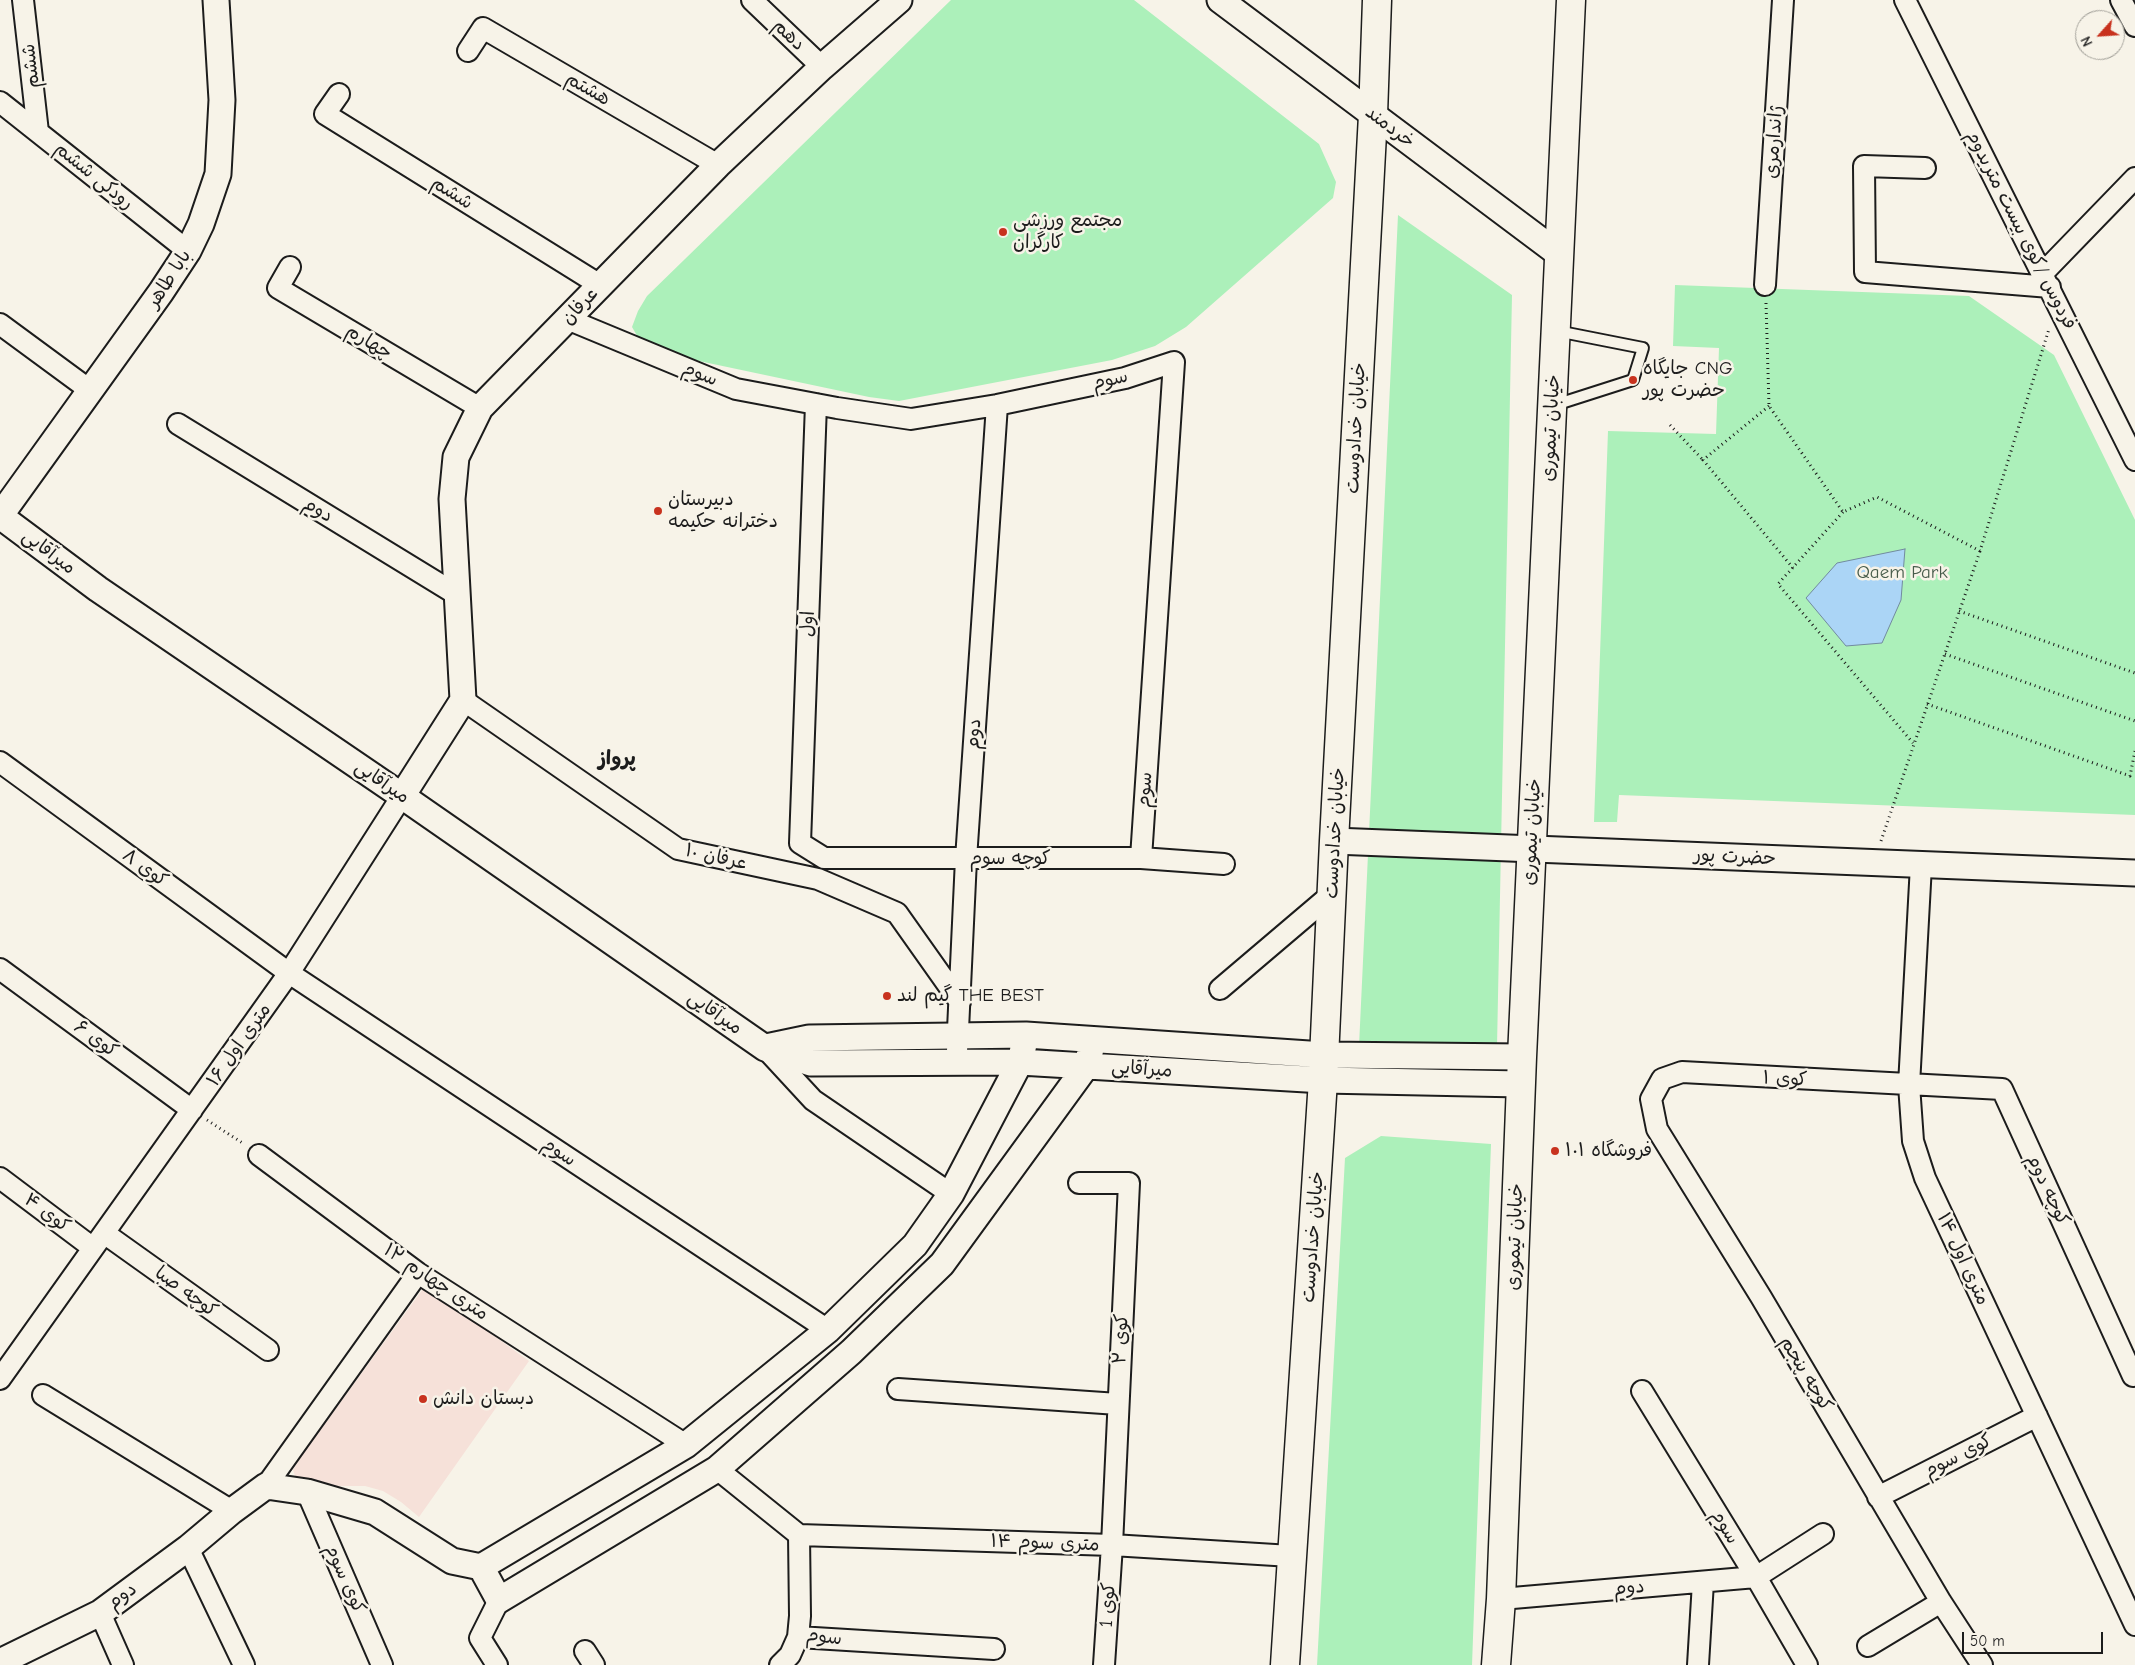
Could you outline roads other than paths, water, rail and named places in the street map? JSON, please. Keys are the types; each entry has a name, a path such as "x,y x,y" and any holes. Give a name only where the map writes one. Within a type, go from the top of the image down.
{"main road":[{"name":"خیابان خدادوست","path":"1285,1665 1324,1068 1334,840 1373,115 1377,0"},
{"name":"خیابان تیموری","path":"1496,1665 1502,1599 1522,1057 1571,0"}],"street":[{"name":"ششم","path":"23,0 38,132"},
{"name":"بابا طاهر","path":"0,516 91,391 188,251 201,224 218,174 222,100 216,0"},
{"name":"عرفان","path":"463,700 459,596 452,499 456,457 480,408 718,165 822,67 899,0"},
{"name":"خردمند","path":"1220,0 1559,254"},
{"name":"ژاندارمری","path":"1765,285 1783,0"},
{"name":"فردوس /کوی بیست متریدوم","path":"1905,0 2135,460"},
{"path":"2121,0 2135,26"},
{"name":"دهم","path":"755,1 822,67"},
{"name":"هشتم","path":"468,52 483,28 718,165"},
{"name":"ششم","path":"339,94 325,114 600,286"},
{"name":"رودکی ششم","path":"0,102 188,251"},
{"path":"1925,168 1864,166 1865,272 2050,287 2135,178"},
{"name":"چهارم","path":"290,267 278,288 480,408"},
{"name":"سوم","path":"567,320 736,389 911,419 996,405 1125,378 1174,362 1141,858"},
{"path":"0,324 91,391"},
{"name":"اول","path":"800,843 816,404"},
{"name":"دوم","path":"956,1063 966,859 996,405"},
{"name":"دوم","path":"178,424 459,596"},
{"name":"میرآقایی","path":"0,516 98,589 402,796 765,1048 811,1063 1020,1062 1087,1065 1324,1068 1522,1057"},
{"name":"۱۶ متری اول","path":"0,1379 289,973 463,700"},
{"name":"عرفان ۱۰","path":"463,700 678,849 818,879 897,913 960,1002"},
{"name":"کوی ۸","path":"0,762 289,973"},
{"name":"حضرت پور","path":"1334,840 2135,873"},
{"name":"کوچه سوم","path":"800,843 824,858 1141,858 1224,864"},
{"name":"۱۴ متری اول","path":"1921,865 1909,1085 1913,1141 1924,1178 2135,1625"},
{"path":"1220,989 1333,894"},
{"name":"کوی ۶","path":"0,969 192,1110"},
{"name":"سوم","path":"289,973 828,1330"},
{"path":"418,1273 266,1486 307,1492 375,1512 452,1561 481,1567 686,1445 828,1330 915,1244 951,1194 1020,1062 1026,1035"},
{"name":"میرآقایی","path":"765,1048 809,1038 1026,1035 1093,1040 1324,1068 1521,1084"},
{"path":"497,1665 480,1638 499,1600 717,1469 852,1352 942,1264 1087,1065 1093,1040"},
{"path":"765,1048 813,1100 951,1194"},
{"name":"کوی ۱","path":"1662,1079 1682,1072 1909,1085"},
{"name":"کوچه پنجم","path":"1662,1079 1651,1099 1656,1129 1761,1297 1941,1602 1982,1665"},
{"name":"کوچه دوم","path":"1909,1085 2002,1089 2133,1376"},
{"name":"۱۲ متری چهارم","path":"259,1155 418,1273 686,1445"},
{"name":"کوی ۴","path":"0,1178 99,1241"},
{"name":"کوی ۲","path":"1078,1183 1129,1183 1112,1545"},
{"name":"کوچه صبا","path":"99,1241 268,1350"},
{"path":"898,1389 1118,1404"},
{"name":"سوم","path":"1642,1391 1756,1577 1807,1665"},
{"path":"43,1395 232,1511"},
{"name":"کوی سوم","path":"1878,1497 2037,1416"},
{"path":"717,1469 799,1535"},
{"name":"دوم","path":"0,1662 100,1613 188,1548 232,1511 266,1486"},
{"name":"کوی سوم","path":"307,1492 382,1665"},
{"path":"1756,1577 1823,1534"},
{"name":"سوم","path":"799,1535 800,1616 798,1637 994,1649"},
{"name":"۱۴ متری سوم","path":"799,1535 1112,1545 1291,1556"},
{"name":"کوی 1","path":"1104,1665 1112,1545"},
{"path":"188,1548 244,1665"},
{"path":"481,1567 499,1600"},
{"name":"دوم","path":"1502,1599 1756,1577"},
{"path":"1698,1665 1703,1582"},
{"path":"1868,1646 1941,1602"},
{"path":"100,1613 123,1665"},
{"path":"780,1665 790,1655 798,1637"}],"lane":[{"path":"1552,406 1633,380 1643,348 1555,330"}],"water":[{"path":"1905,549 1901,600 1882,643 1846,646 1806,598 1837,563"}],"place":[{"name":"مجتمع ورزشی کارگران","path":"1003,232"},
{"name":"جایگاه CNG حضرت پور","path":"1633,380"},
{"name":"دبیرستان دخترانه حکیمه","path":"658,511"},
{"name":"گیم لند THE BEST","path":"887,996"},
{"name":"فروشگاه ۱۰۱","path":"1555,1151"},
{"name":"دبستان دانش","path":"423,1399"}],"district":[{"name":"پرواز","path":"617,759"}],"park label":[{"name":"Qaem Park","path":"1902,573"}]}
